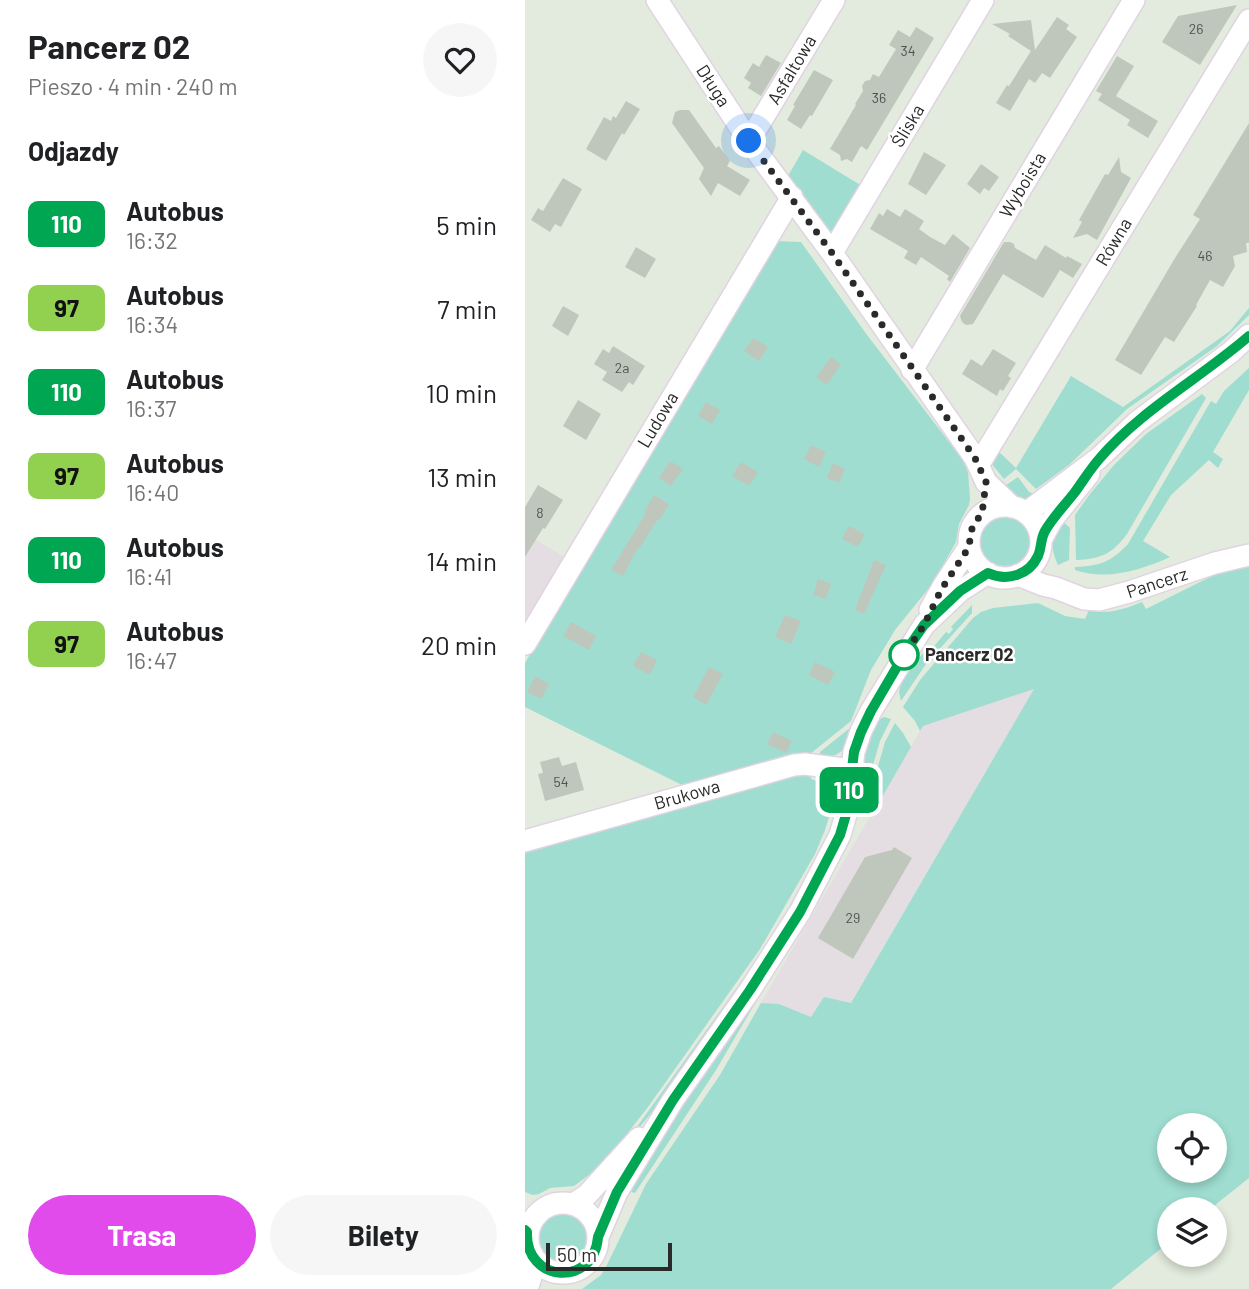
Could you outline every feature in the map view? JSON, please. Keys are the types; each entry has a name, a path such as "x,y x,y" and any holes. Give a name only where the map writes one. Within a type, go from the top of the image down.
{"street":[{"name":"Długa","path":"657,0 749,141 832,253 982,472 1019,510"},
{"name":"Asfaltowa","path":"749,141 834,0"},
{"name":"Śliska","path":"832,253 983,0"},
{"name":"Wyboista","path":"912,370 1134,0"},
{"name":"Równa","path":"982,472 982,459 1249,20"},
{"name":"Ludowa","path":"525,644 792,197"},
{"path":"1019,510 1099,458 1137,422 1231,352 1249,335"},
{"path":"969,547 977,564 988,573 1006,578 1018,575 1030,566 1052,520 1099,458"},
{"path":"982,472 982,514"},
{"path":"598,1237 593,1219 573,1204 562,1203 531,1209 531,1222 526,1231 529,1249 533,1257 546,1269 554,1272 557,1281 588,1263 617,1192 673,1100 750,990 800,912 840,835 847,811 854,752 864,724 969,547 975,522 982,514 996,507 1019,510 1036,524 1047,571 1064,591"},
{"name":"Pancerz","path":"1018,575 1084,599 1099,600 1215,563 1249,555"},
{"path":"924,625 960,591 988,573"},
{"name":"Brukowa","path":"525,841 794,765 851,770"},
{"path":"573,1204 586,1196 673,1100"},
{"path":"527,1289 533,1257"}],"shaded area":[{"path":"803,150 862,186 833,236 788,176"},
{"path":"776,241 801,242 867,335 962,459 968,472 969,505 959,524 956,542 933,583 895,630 871,670 851,721 810,754 790,756 682,785 525,707 525,663"},
{"path":"1249,308 1249,315 1217,346 1127,409 1069,465 1036,489 1016,469 1004,479 991,463 998,451 1016,468 1071,376 1123,407 1230,331"},
{"path":"1249,368 1249,390 1213,452 1223,459 1218,468 1209,460 1171,495 1143,541 1170,557 1147,566 1111,574 1075,570 1075,567 1105,562 1128,544 1211,401 1216,404 1224,391"},
{"path":"1202,394 1206,398 1127,534 1105,554 1076,560 1075,515 1090,494 1114,465 1146,434"},
{"path":"1018,477 1029,492 1037,496 1018,499 1002,488"},
{"path":"1005,516 1023,523 1030,541 1023,559 1005,566 987,559 980,541 987,523"},
{"path":"1061,520 1070,528 1069,560 1058,565 1053,552 1053,542"},
{"path":"525,533 564,557 525,623"},
{"path":"1249,561 1249,1178 1225,1197 1157,1197 1157,1252 1111,1289 582,1289 601,1275 646,1184 720,1075 761,1003 779,1004 811,1017 824,997 851,1003 1034,689 923,726 920,731 903,707 920,680 973,618 993,608 1038,603 1065,616 1085,619 1089,610 1110,612 1142,602 1146,609 1238,563"},
{"path":"972,605 972,613 926,664 901,701 899,692 902,679 928,647 931,650 946,632 949,634 953,629 951,627"},
{"path":"1035,688 850,1004 811,1017 779,1004 761,1003 923,726"},
{"path":"884,717 891,719 880,741 863,799 859,795 864,752 871,730"},
{"path":"895,723 911,747 878,804 868,801 885,742"},
{"path":"855,724 847,744 840,752 820,758 820,752"},
{"path":"798,771 810,772 811,779 823,783 831,791 831,810 815,854 760,949 648,1107 612,1153 574,1186 550,1188 533,1195 525,1192 525,849"},
{"path":"824,775 835,783 839,795 830,837 776,936 672,1088 619,1152 764,950 820,854 835,811 837,796 830,783 818,776"},
{"path":"764,988 716,1070 635,1193 625,1190 673,1112"},
{"path":"562,1209 572,1211 580,1217 586,1225 586,1245 580,1253 572,1259 562,1261 552,1259 544,1253 538,1245 536,1235 538,1225 544,1217 552,1211"}],"building":[{"path":"1237,5 1200,65 1162,42 1178,16"},
{"path":"1057,17 1069,25 1066,29 1077,37 1050,78 1042,73 1035,83 1029,79 1010,111 996,103 1031,51 992,24 1031,20 1035,50"},
{"path":"916,27 934,38 867,150 861,146 852,162 847,159 841,161 840,155 830,149 856,105 863,91 862,86 873,74 879,77 896,49 889,45 898,30 910,37"},
{"path":"766,55 781,63 761,96 748,88 751,83 744,78 753,63 759,67"},
{"path":"1117,56 1134,66 1116,96 1158,121 1148,138 1127,125 1130,120 1098,100 1102,94 1096,91"},
{"path":"814,70 833,80 812,116 810,115 801,129 787,120"},
{"path":"626,101 640,109 606,161 586,149 604,117 611,121 613,116 616,118"},
{"path":"689,110 716,148 719,146 730,161 727,166 750,180 740,196 718,183 711,196 699,179 704,168 672,123 675,112"},
{"path":"1249,123 1247,252 1233,256 1235,266 1223,287 1210,280 1174,342 1165,337 1141,375 1115,360 1200,219 1193,215"},
{"path":"924,152 946,165 926,195 908,184"},
{"path":"1119,157 1121,172 1131,178 1097,240 1087,234 1073,238 1082,222 1079,220 1105,174 1108,175"},
{"path":"981,164 999,177 989,191 984,188 980,194 967,184"},
{"path":"563,178 582,189 561,227 555,224 550,232 531,220 538,208 543,211"},
{"path":"887,209 900,217 905,209 924,221 919,229 945,245 953,234 970,248 950,282 947,279 949,276 921,257 916,265 904,258 908,251 870,229 879,213 883,216"},
{"path":"1004,242 1014,244 1015,248 1036,260 1045,245 1082,264 1073,278 1060,270 1043,298 1003,274 973,324 966,325 960,316"},
{"path":"636,247 656,259 645,278 625,267"},
{"path":"563,306 579,315 568,336 552,326"},
{"path":"753,338 768,347 759,361 744,351"},
{"path":"613,346 645,366 633,385 629,382 622,392 602,380 607,372 594,364 603,349 609,353"},
{"path":"993,349 1016,363 1008,376 1011,378 997,396 962,374 971,359 982,366"},
{"path":"831,357 841,364 827,385 816,377"},
{"path":"578,400 601,414 586,440 563,426"},
{"path":"706,402 720,410 712,424 698,416"},
{"path":"811,445 826,452 819,467 804,459"},
{"path":"670,461 683,469 671,486 659,478"},
{"path":"741,462 758,472 749,486 732,476"},
{"path":"833,463 845,469 839,483 827,478"},
{"path":"538,485 563,500 525,557 525,507"},
{"path":"654,495 669,504 638,548 623,576 611,570"},
{"path":"849,526 865,534 858,547 842,539"},
{"path":"874,560 886,565 864,614 855,610"},
{"path":"818,579 831,584 826,599 813,595"},
{"path":"785,615 801,621 791,644 775,637"},
{"path":"571,622 596,636 589,650 563,636"},
{"path":"641,652 657,660 650,675 633,666"},
{"path":"815,662 835,672 828,685 809,675"},
{"path":"709,667 723,674 706,705 693,697"},
{"path":"535,676 549,684 541,699 527,692"},
{"path":"773,732 792,741 786,753 767,744"},
{"path":"559,757 562,766 576,762 584,790 545,801 538,774 543,773 540,762"},
{"path":"894,847 912,858 853,959 818,938 865,857 892,850"}],"bus line":[{"name":"110","path":"525,1230 533,1257 546,1269 570,1272 583,1267 592,1257 617,1192 673,1100 750,990 800,912 840,835 847,811 852,761 861,732 908,648 924,625 960,591 988,573 1006,578 1027,570 1037,558 1047,527 1099,458 1137,422 1249,336"}],"place":[{"name":"Pancerz 02","path":"904,655"}],"route":[{"path":"749,141 832,253 975,458 986,482 982,514 969,536 969,547 904,655"}]}
